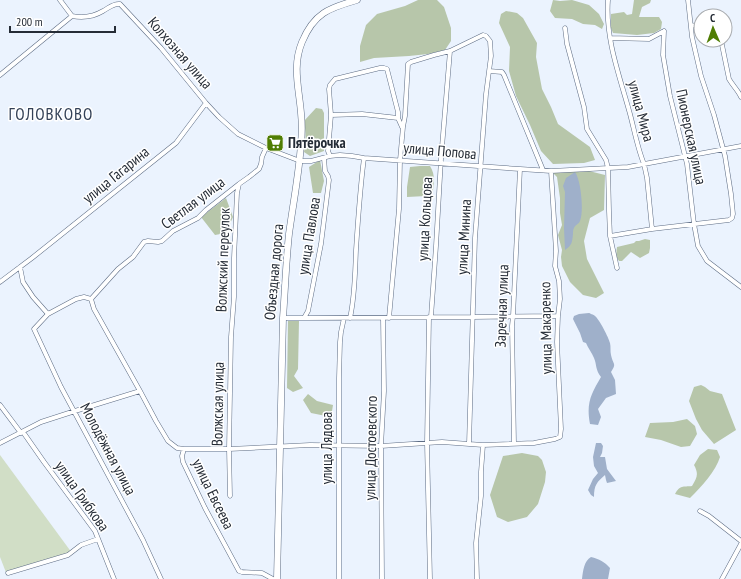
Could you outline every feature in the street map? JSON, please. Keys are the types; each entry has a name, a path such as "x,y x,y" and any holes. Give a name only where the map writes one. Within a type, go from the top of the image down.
{"main road":[{"name":"Объездная дорога","path":"277,579 283,318 289,235 302,143 302,114 296,73 296,62 298,50 312,23 326,11 338,5 357,0"}],"street":[{"path":"0,75 72,16 60,0"},
{"name":"улица Мира","path":"608,0 607,16 610,38 644,164 647,178 652,229"},
{"path":"610,236 652,229 729,220 732,218 731,194 723,150 714,115 701,76 692,37 688,0"},
{"name":"Колхозная улица","path":"72,16 79,18 95,15 111,6 120,4 161,48 206,103 238,134 266,148 300,162"},
{"path":"565,28 584,107 587,129 606,160 608,168 610,236 617,268"},
{"name":"Пионерская улица","path":"610,38 649,39 664,32 663,55 665,69 685,157 698,246 707,261 741,287"},
{"name":"улица Минина","path":"450,51 483,35 490,41 491,56 480,167 475,238 469,444"},
{"path":"723,48 729,79 741,96"},
{"path":"389,318 399,210 402,127 405,116 408,64 450,51"},
{"name":"улица Кольцова","path":"430,579 427,443 430,317 450,51"},
{"path":"330,156 328,148 331,115 330,85 335,79 380,68 387,69 398,112 398,118 402,127"},
{"path":"489,71 502,72 504,75 543,170"},
{"name":"улица Гагарина","path":"0,282 176,143 206,103"},
{"path":"331,115 362,114 398,118"},
{"name":"улица Попова","path":"300,162 330,156 352,156 520,170 608,168 628,167 741,146"},
{"name":"Светлая улица","path":"91,299 118,269 133,257 144,242 162,241 173,231 198,218 206,210 259,169 263,153 266,148"},
{"name":"улица Павлова","path":"304,318 308,311 322,244 329,180 325,171 324,158"},
{"path":"350,318 353,301 360,188 364,158"},
{"name":"Заречная улица","path":"514,444 512,326 520,170"},
{"name":"улица Макаренко","path":"514,444 534,444 560,437 561,429 557,342 560,293 559,281 555,266 556,251 551,170"},
{"name":"Волжский переулок","path":"231,337 234,297 237,193 239,184"},
{"path":"20,267 23,282 33,297 48,314 80,297 91,299"},
{"name":"улица Евсеева","path":"91,299 94,309 168,442 177,448 184,449 182,456 183,462 205,508 239,571 262,574 273,579"},
{"name":"Молодёжная улица","path":"48,314 34,329 61,387 143,540 162,579"},
{"path":"283,318 558,316"},
{"name":"улица Лядова","path":"339,579 338,446 340,342 344,318"},
{"name":"улица Достоевского","path":"382,579 381,446 384,391 383,318"},
{"name":"Волжская улица","path":"230,496 229,449 231,337"},
{"path":"0,443 41,422 74,410 140,391"},
{"name":"улица Грибкова","path":"0,405 22,432 95,531 114,579"},
{"path":"184,449 229,449 303,445 381,446 442,442 483,445 514,444"},
{"path":"477,579 476,543 481,496 483,445"},
{"path":"700,511 709,516 741,542 722,579"},
{"path":"8,573 68,555 81,546 98,539"}],"green space":[{"path":"418,0 437,0 444,7 451,28 451,41 445,50 428,54 374,58 360,62 360,46 366,25 377,14 405,6"},
{"path":"553,0 572,0 589,5 599,14 604,24 602,29 595,25 583,24 572,19 555,18 550,11"},
{"path":"634,0 651,0 650,3 642,7 639,17 659,17 662,22 661,29 654,33 637,35 613,33 611,28 611,14 624,12 627,15 632,14"},
{"path":"506,11 517,13 523,18 537,43 536,57 542,89 558,124 590,147 595,160 584,163 553,164 541,151 516,96 509,71 510,47 499,23 501,14"},
{"path":"316,108 322,109 324,113 324,151 310,156 304,152 306,136 304,121"},
{"path":"320,160 324,181 321,193 313,193 309,167"},
{"path":"430,166 432,169 434,177 433,190 426,196 407,197 410,167"},
{"path":"551,171 589,171 605,175 604,210 590,218 584,241 587,259 604,293 596,298 583,295 570,282 562,266 562,250 558,235 562,225 560,198 557,177"},
{"path":"226,198 233,217 226,233 215,235 201,217"},
{"path":"645,239 650,240 649,253 640,258 631,252 622,261 619,261 616,255 617,247"},
{"path":"288,321 299,321 298,369 294,376 303,388 293,392 287,388"},
{"path":"701,385 710,391 722,394 736,430 714,444 702,430 689,401 694,387"},
{"path":"308,394 317,401 333,405 331,417 311,413 303,400"},
{"path":"687,419 695,426 697,434 690,446 681,447 661,440 645,437 650,423 673,422"},
{"path":"708,449 717,450 720,457 712,473 690,498 675,494 680,488 692,486 697,476 694,465 700,455"},
{"path":"522,453 538,456 542,460 546,472 545,482 538,504 527,517 508,522 497,517 490,495 503,456"},
{"path":"0,455 72,553 7,575 0,557"}],"water":[{"path":"575,172 579,182 582,210 579,222 574,229 571,244 565,250 565,192 563,186 566,178"},
{"path":"589,313 597,318 606,333 610,343 614,365 611,372 615,380 616,394 606,398 598,409 601,417 598,425 590,424 589,404 594,389 601,377 595,360 586,343 583,342 573,319 574,316 579,314"},
{"path":"596,443 601,443 603,446 600,457 605,457 607,469 616,481 607,483 605,475 596,484 594,497 588,490 593,479 598,473 594,466 593,457"},
{"path":"591,557 602,561 610,568 608,579 582,579 585,564"}],"place":[{"name":"Пятёрочка","path":"275,143"}],"district":[{"name":"ГОЛОВКОВО","path":"51,114"}]}
